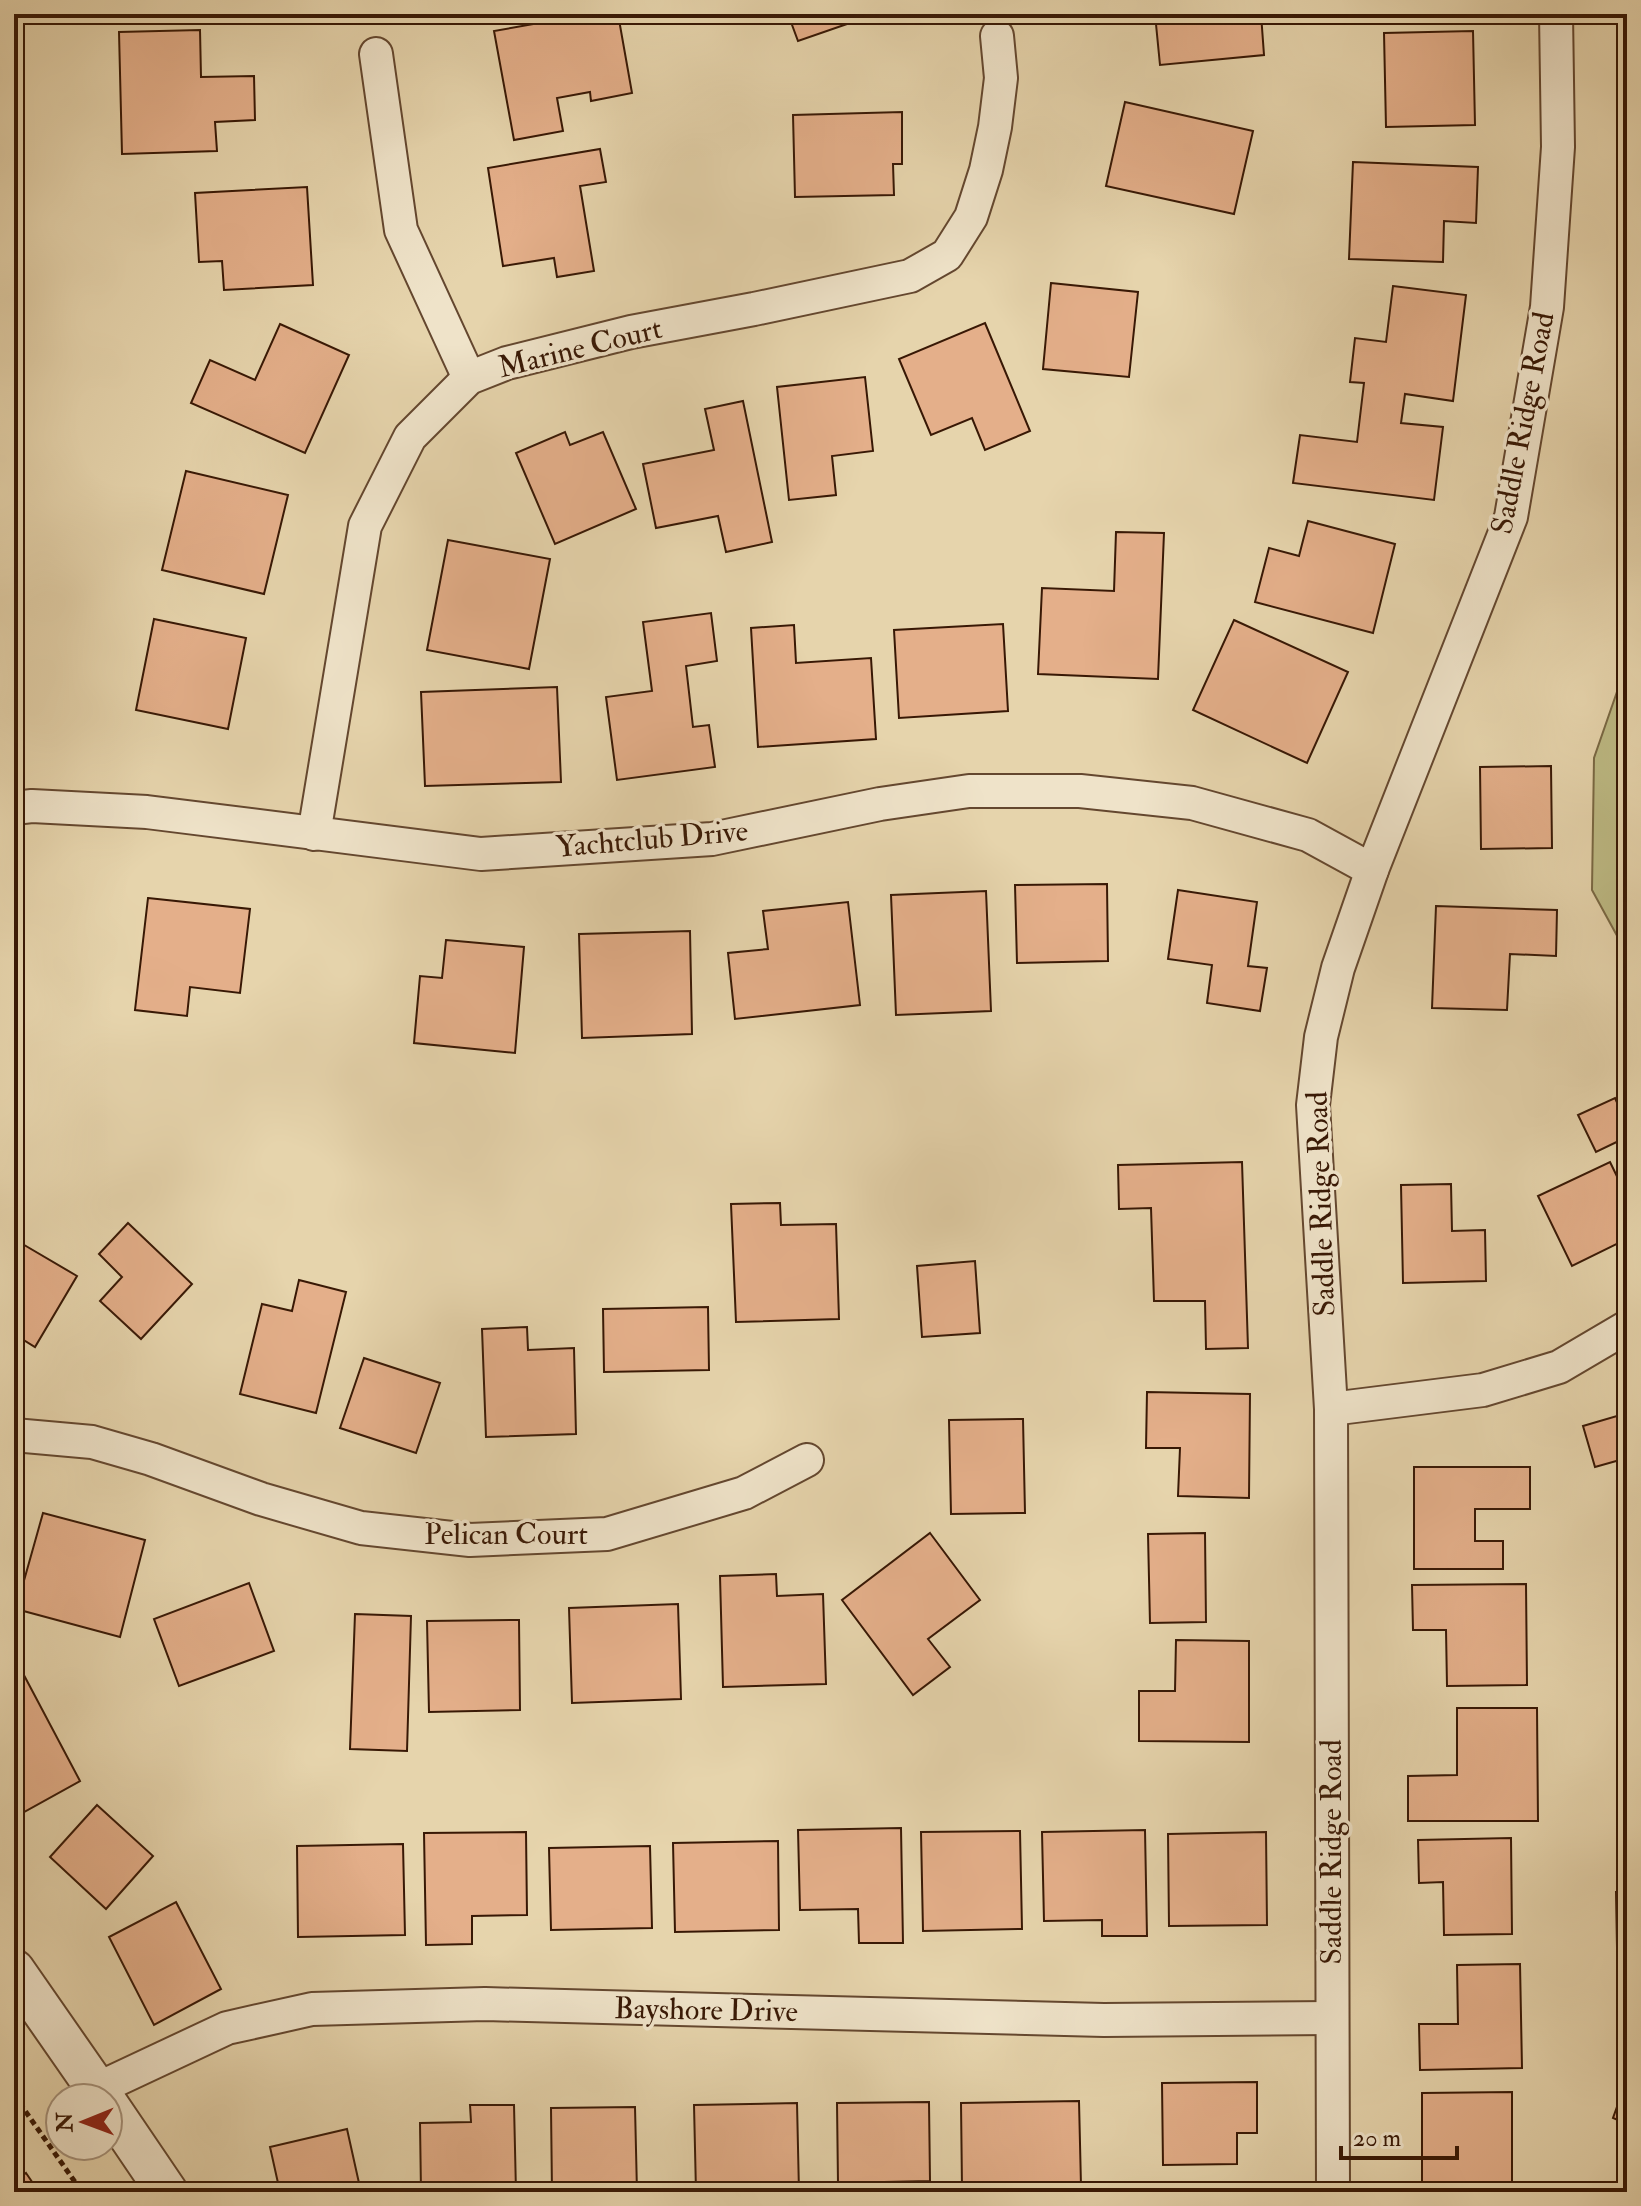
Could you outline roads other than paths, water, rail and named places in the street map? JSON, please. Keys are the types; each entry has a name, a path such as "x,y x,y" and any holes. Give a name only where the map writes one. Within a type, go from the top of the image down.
{"street":[{"name":"Saddle Ridge Road","path":"1333,2192 1331,1409 1313,1105 1321,1037 1338,968 1372,870 1511,517 1547,307 1558,147 1556,14"},
{"name":"Marine Court","path":"314,834 365,526 410,437 469,378 507,363 631,332 910,276 947,255 971,217 986,170 1001,78 997,36"},
{"path":"376,54 401,230 469,378"},
{"name":"Yachtclub Drive","path":"14,808 32,806 147,812 481,854 712,839 880,804 969,791 1080,791 1192,803 1308,835 1372,870"},
{"path":"1331,1409 1483,1390 1559,1367 1627,1327"},
{"name":"Pelican Court","path":"14,1435 92,1442 151,1459 261,1499 361,1528 470,1540 607,1534 744,1493 807,1460"},
{"path":"14,1970 92,2082"},
{"name":"Bayshore Drive","path":"124,2086 227,2028 312,2009 485,2004 1104,2020 1331,2018"},
{"path":"124,2129 167,2192"}]}
